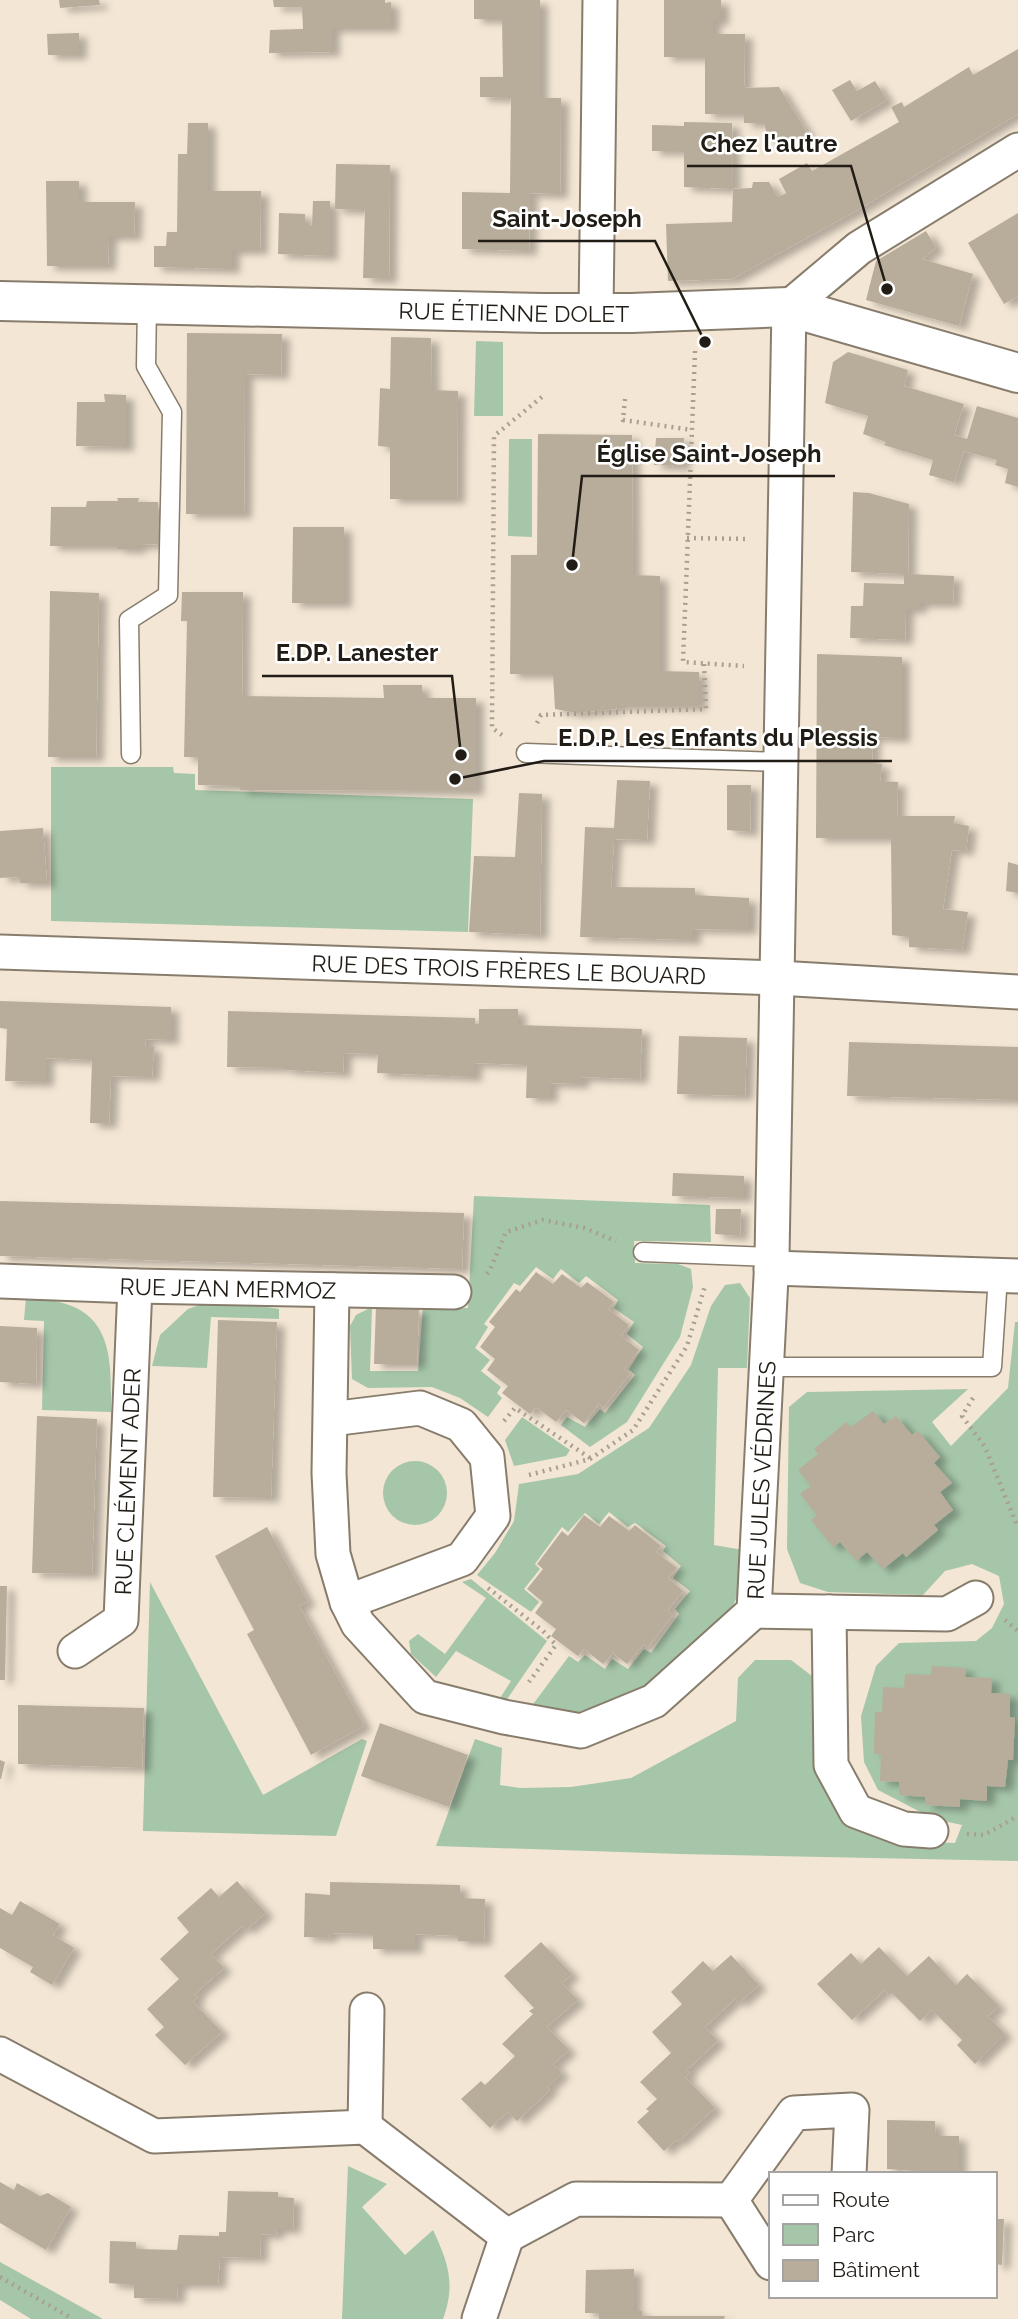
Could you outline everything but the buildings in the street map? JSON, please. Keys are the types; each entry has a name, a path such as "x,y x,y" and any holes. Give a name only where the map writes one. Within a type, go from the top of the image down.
{"street":[{"path":"596,312 600,0"},
{"path":"789,307 859,248 1018,150"},
{"name":"RUE ÉTIENNE DOLET","path":"0,301 529,312 789,307 1018,373"},
{"name":"RUE JULES VÉDRINES","path":"332,1290 329,1473 333,1554 347,1602 358,1624 425,1698 504,1717 581,1731 654,1701 754,1611 771,1263 789,307"},
{"name":"RUE DES TROIS FRÈRES LE BOUARD","path":"0,952 778,978 1018,992"},
{"path":"771,1263 1008,1276"},
{"name":"RUE JEAN MERMOZ","path":"0,1281 454,1292"},
{"name":"RUE CLÉMENT ADER","path":"75,1651 121,1620 135,1286"},
{"path":"331,1419 420,1408 461,1425 487,1457 493,1516 462,1559 347,1602"},
{"path":"754,1611 947,1614 976,1598"},
{"path":"830,1612 831,1765 856,1811 904,1829 931,1831"},
{"path":"365,2127 367,2010"},
{"path":"0,2054 154,2137 365,2127 507,2236"},
{"path":"731,2200 794,2113 852,2110 849,2172"},
{"path":"479,2319 507,2236 576,2199 731,2200"},
{"path":"731,2200 769,2260"}],"lane":[{"path":"131,754 129,620 168,595 172,412 146,366 147,304"},
{"path":"526,753 782,762"},
{"path":"643,1252 715,1255 771,1263"},
{"path":"766,1367 992,1367 1008,1276"}],"path":[{"path":"696,310 683,662 783,669"},
{"path":"543,396 494,436 492,728 526,753 541,715 706,709 704,663"},
{"path":"625,399 623,420 692,429"},
{"path":"687,538 785,539"},
{"path":"454,1292 489,1272 506,1232 543,1220 584,1228 643,1252"},
{"path":"490,1485 590,1459 633,1430 687,1346 715,1255"},
{"path":"992,1367 962,1416 985,1447 1018,1528"},
{"path":"481,1449 515,1408 590,1459"},
{"path":"454,1562 543,1631 556,1645 504,1717"},
{"path":"931,1831 984,1835 1018,1816"},
{"path":"0,2277 73,2319"}],"green space":[{"path":"476,341 503,342 503,416 474,416"},
{"path":"509,439 532,439 532,537 508,536"},
{"path":"51,767 173,767 174,773 195,774 195,790 473,799 468,932 51,921"},
{"path":"474,1196 710,1205 711,1242 634,1241 635,1263 678,1264 691,1269 693,1287 680,1337 627,1422 590,1447 561,1425 567,1417 585,1427 600,1409 605,1413 635,1375 629,1369 643,1347 627,1334 634,1322 614,1308 618,1300 586,1276 579,1283 561,1269 553,1279 536,1267 520,1286 514,1283 484,1324 488,1327 475,1348 490,1360 481,1371 501,1387 497,1393 502,1398 488,1417 460,1398 432,1387 368,1388 352,1379 350,1326 356,1315 372,1307 370,1371 418,1371 423,1307 468,1308"},
{"path":"740,1283 750,1298 747,1368 718,1368 714,1545 743,1550 742,1585 732,1608 675,1669 633,1694 576,1713 528,1711 569,1656 578,1662 585,1655 605,1669 612,1659 628,1669 644,1649 651,1653 679,1614 675,1609 690,1591 673,1578 681,1566 663,1551 666,1546 635,1523 628,1527 609,1512 599,1524 585,1513 568,1532 562,1527 535,1564 540,1569 524,1589 539,1602 531,1612 477,1575 495,1553 514,1521 519,1484 578,1474 649,1428 691,1365 711,1306 725,1285"},
{"path":"26,1297 55,1301 77,1309 91,1318 100,1330 109,1360 111,1412 42,1410 44,1321 24,1320"},
{"path":"216,1299 279,1309 279,1319 211,1317 207,1368 152,1366 160,1335 188,1309"},
{"path":"1015,1322 1018,1322 1018,1861 436,1846 475,1739 502,1748 500,1785 520,1788 571,1787 631,1778 736,1721 738,1678 755,1660 791,1660 812,1676 825,1779 904,1841 955,1843 962,1825 934,1819 878,1790 864,1762 861,1716 876,1666 899,1643 976,1641 992,1628 1004,1604 999,1576 972,1564 945,1571 923,1595 828,1592 800,1583 787,1549 789,1407 807,1392 968,1389 932,1422 951,1446 1008,1388"},
{"path":"522,1417 570,1450 566,1456 514,1466 505,1440"},
{"path":"415,1461 427,1463 438,1470 445,1481 445,1505 438,1516 427,1523 415,1525 403,1523 392,1516 385,1505 383,1493 385,1481 392,1470 403,1463"},
{"path":"471,1579 547,1641 505,1702 495,1706 511,1681 456,1651 436,1677 411,1654 409,1641 418,1634 445,1654 486,1598 462,1582"},
{"path":"150,1582 263,1795 362,1739 367,1741 336,1836 143,1831"},
{"path":"348,2166 387,2184 362,2207 405,2255 433,2230 443,2252 450,2284 443,2319 342,2319"},
{"path":"0,2262 103,2319 31,2319 0,2300"}],"place":[{"name":"Chez l'autre","path":"887,289"},
{"name":"Saint-Joseph","path":"705,342"},
{"name":"Église Saint-Joseph","path":"572,565"},
{"name":"E.DP. Lanester","path":"461,755"},
{"name":"E.D.P. Les Enfants du Plessis","path":"455,779"}]}
